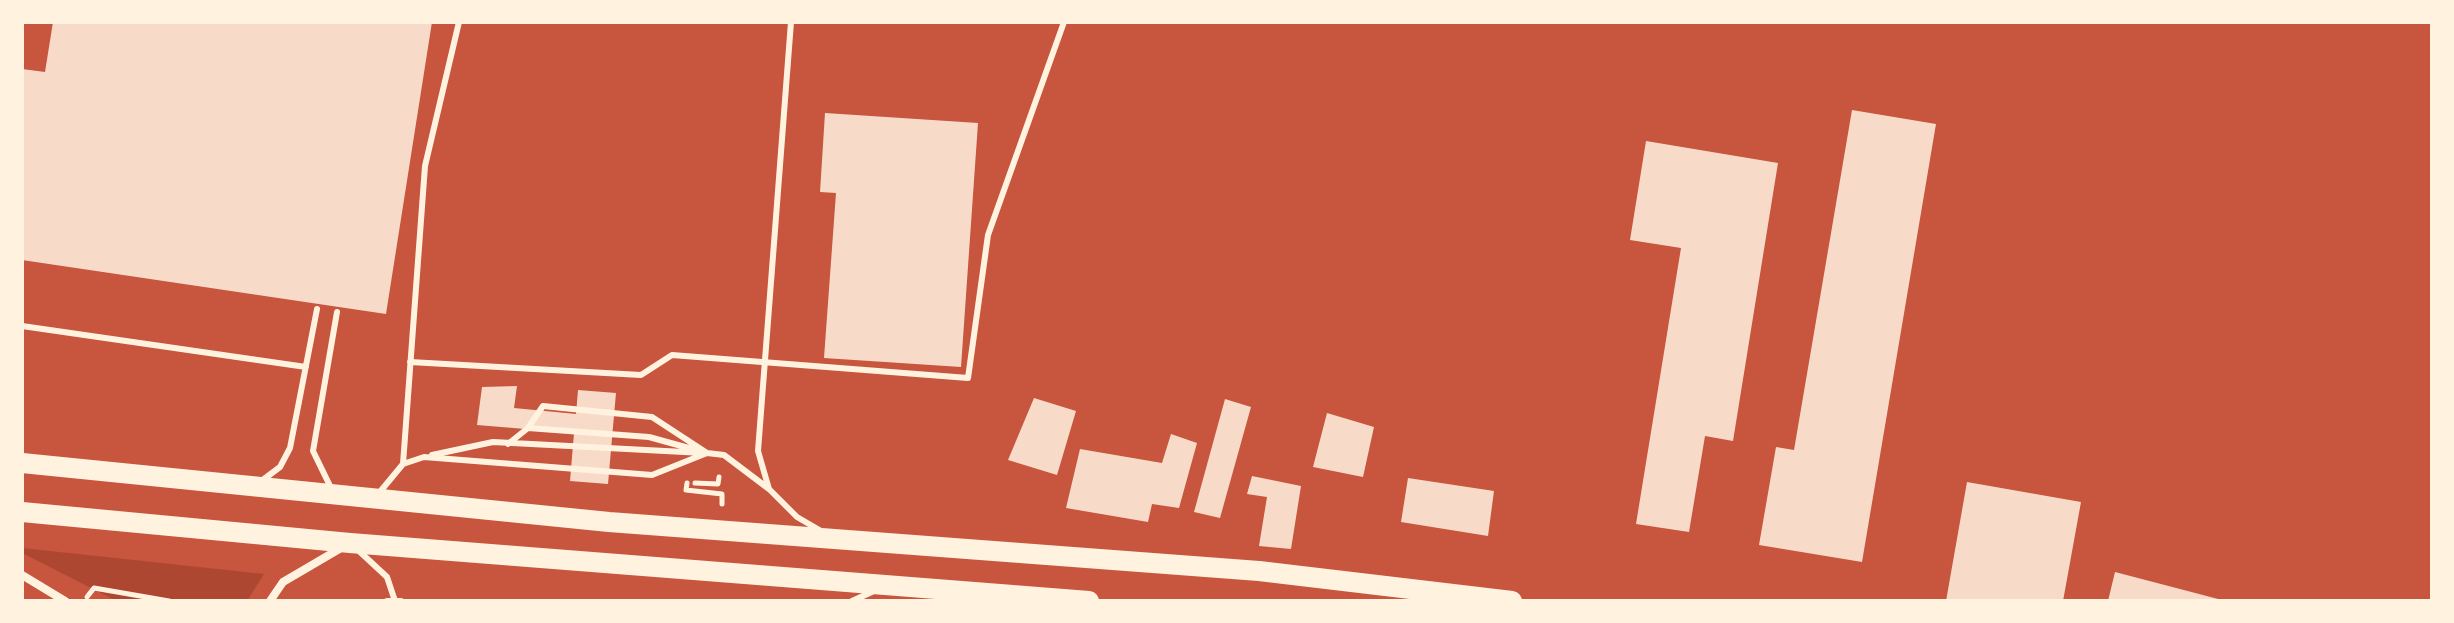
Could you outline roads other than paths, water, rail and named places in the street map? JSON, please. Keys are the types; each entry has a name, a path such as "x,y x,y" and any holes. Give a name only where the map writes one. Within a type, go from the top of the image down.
{"main road":[{"path":"22,463 609,522 1259,571 1512,601"},
{"path":"22,512 350,543 1089,601"}],"street":[{"path":"270,601 283,582 310,563 350,543"},
{"path":"22,575 65,601"}],"lane":[{"path":"403,464 425,166 459,22"},
{"path":"769,489 758,451 791,22"},
{"path":"410,362 641,375 672,355 968,378 988,235 1064,22"},
{"path":"255,485 280,467 290,448 317,309"},
{"path":"334,493 313,451 337,312"},
{"path":"22,326 306,367"},
{"path":"508,444 528,428 543,406 652,417 707,453"},
{"path":"528,428 649,437 707,453"},
{"path":"374,497 403,464 493,442 707,453 724,455 769,489 797,517 834,539"},
{"path":"424,457 652,475 707,453"},
{"path":"350,543 387,577 394,601"},
{"path":"852,601 883,587"}]}
